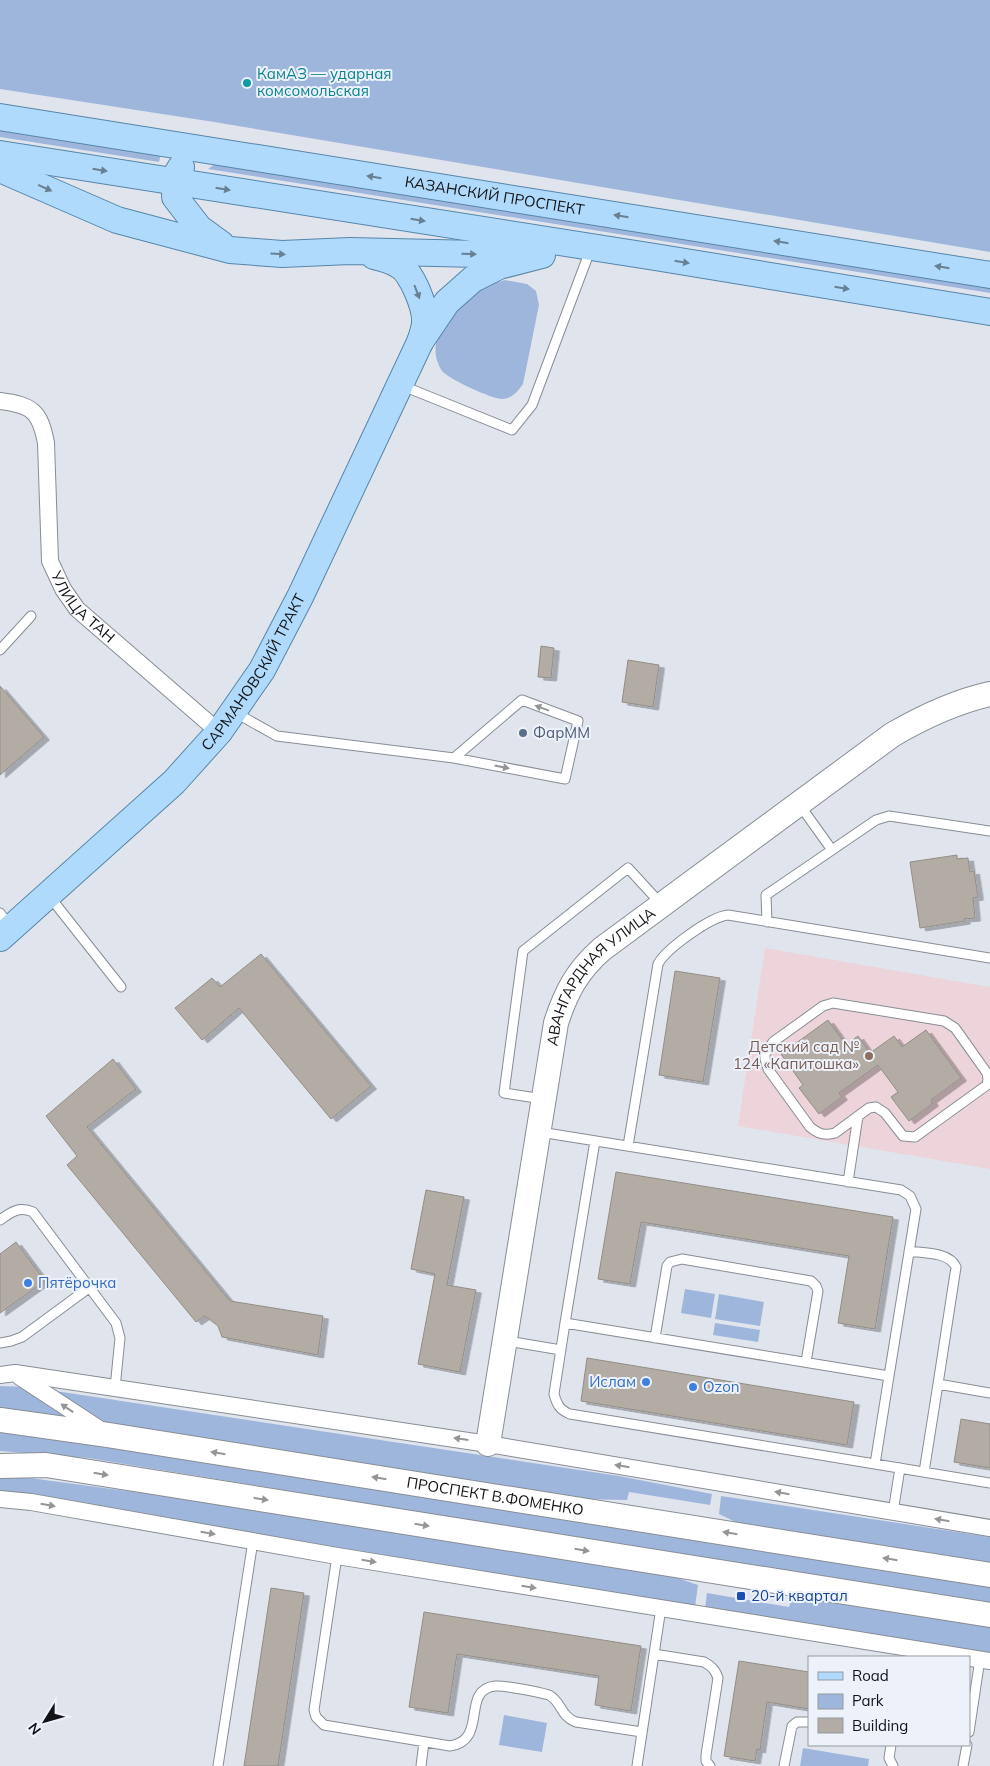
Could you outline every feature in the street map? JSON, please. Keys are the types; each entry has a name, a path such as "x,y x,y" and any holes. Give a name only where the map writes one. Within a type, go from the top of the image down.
{"main road":[{"name":"КАЗАНСКИЙ ПРОСПЕКТ","path":"0,117 990,275"},
{"path":"230,250 199,228 175,197 175,177 182,166 192,160 254,158"},
{"path":"3,170 175,182 655,257 990,312"},
{"path":"3,170 117,220 230,250 282,254 350,251 655,257"},
{"name":"САРМАНОВСКИЙ ТРАКТ","path":"350,251 386,259 402,266 414,283 425,322 420,342"},
{"name":"САРМАНОВСКИЙ ТРАКТ","path":"4,926 49,895 174,782 226,722 262,670 301,595 420,342 446,302 473,279 499,266 542,255"},
{"name":"АВАНГАРДНАЯ УЛИЦА","path":"488,1444 556,1023 563,999 571,984 584,966 602,949 892,735 921,718 966,700 990,694"},
{"name":"ПРОСПЕКТ В.ФОМЕНКО","path":"0,1420 108,1435 990,1575"},
{"path":"0,1466 46,1465 990,1615"}],"street":[{"name":"УЛИЦА ТАН","path":"0,401 19,404 31,410 40,419 46,443 50,561 63,589 77,609 226,722"},
{"path":"8,1374 115,1388 488,1444 990,1528"},
{"path":"8,1374 108,1435"},
{"path":"0,1499 31,1502 337,1556 960,1656"},
{"path":"970,1658 985,1660"}],"lane":[{"path":"400,385 512,430 532,405 588,256"},
{"path":"0,650 31,616"},
{"path":"226,722 276,736 454,758 565,779 578,721 522,700 454,758"},
{"path":"799,804 832,850"},
{"path":"767,922 766,895 876,820 888,816 990,831"},
{"path":"544,1099 504,1093 523,951 628,868 662,905"},
{"path":"49,895 121,987"},
{"path":"628,1146 656,969 660,960 669,950 719,916 728,915 990,958"},
{"path":"830,1004 950,1023 987,1073 988,1085 919,1135 912,1138 900,1133 879,1108 869,1108 858,1116 835,1133 824,1134 815,1131 810,1127 766,1064 765,1054 773,1042 823,1006 830,1004"},
{"path":"848,1182 858,1116"},
{"path":"538,1131 900,1190 910,1196 916,1209 875,1464"},
{"path":"596,1141 554,1394 557,1405 563,1411 570,1414 990,1483"},
{"path":"0,1220 18,1209 26,1209 33,1212 116,1323 120,1341 115,1388"},
{"path":"909,1251 946,1257 953,1261 956,1267 924,1472"},
{"path":"655,1338 667,1266 670,1262 682,1259 811,1281 818,1291 806,1362"},
{"path":"0,1342 22,1337 90,1287"},
{"path":"565,1323 889,1376"},
{"path":"505,1341 561,1350"},
{"path":"938,1384 990,1393"},
{"path":"893,1512 900,1468"},
{"path":"218,1766 253,1541"},
{"path":"337,1556 314,1710 316,1717 324,1725 450,1746 466,1739 471,1731 476,1702 479,1696 486,1690 496,1686 552,1696 559,1703 563,1712 576,1722 642,1732"},
{"path":"637,1766 661,1608"},
{"path":"654,1654 704,1662 710,1665 716,1673 718,1678 706,1755 706,1761 710,1766"},
{"path":"970,1728 985,1660"},
{"path":"784,1766 792,1726 797,1722 808,1722"},
{"path":"421,1766 424,1742"},
{"path":"891,1746 889,1758 893,1766"},
{"path":"963,1766 967,1746"}],"shaded area":[{"name":"Детский сад № 124 «Капитошка»","path":"765,948 990,987 990,1169 738,1126"}],"green space":[{"path":"0,0 990,0 990,252 214,122 0,89"},
{"path":"0,127 161,153 159,162 0,137"},
{"path":"215,164 990,286 990,293 208,169"},
{"path":"505,280 527,284 536,291 539,305 523,384 512,396 502,399 463,384 443,372 438,363 436,343 439,333 458,305 473,292"},
{"path":"685,1289 715,1294 711,1318 681,1313"},
{"path":"719,1294 764,1302 760,1326 715,1319"},
{"path":"715,1323 760,1330 758,1342 713,1335"},
{"path":"0,1386 29,1387 619,1476 712,1494 710,1505 629,1492 627,1500 578,1499 0,1411"},
{"path":"0,1425 990,1584 990,1606 88,1458 0,1451"},
{"path":"0,1478 30,1478 209,1502 654,1570 698,1585 695,1607 0,1493"},
{"path":"721,1496 990,1537 990,1566 750,1529 719,1514"},
{"path":"707,1593 789,1607 791,1601 836,1600 990,1625 990,1654 705,1609"},
{"path":"504,1715 547,1723 542,1752 499,1745"},
{"path":"803,1748 869,1759 868,1766 800,1766"}],"building":[{"path":"541,646 554,648 551,678 538,677"},
{"path":"628,660 659,665 653,707 622,702"},
{"path":"0,686 44,737 0,775"},
{"path":"957,855 957,859 968,858 970,872 974,871 978,897 973,898 975,918 920,928 910,862"},
{"path":"261,954 371,1086 331,1119 239,1008 202,1040 175,1008 212,978 220,987"},
{"path":"675,971 720,978 703,1082 659,1075"},
{"path":"828,1020 846,1045 858,1036 870,1053 894,1036 902,1047 926,1030 961,1078 931,1100 933,1103 909,1121 891,1097 898,1092 878,1065 839,1093 842,1097 819,1114 799,1088 803,1085 781,1054"},
{"path":"113,1059 136,1089 87,1127 230,1301 323,1316 318,1355 222,1337 218,1326 205,1316 196,1322 67,1165 77,1156 46,1116"},
{"path":"616,1172 893,1217 875,1329 838,1323 849,1256 641,1222 630,1284 598,1279"},
{"path":"426,1190 464,1197 447,1285 476,1290 460,1372 418,1364 435,1274 411,1269"},
{"path":"16,1242 45,1281 0,1313 0,1254"},
{"path":"587,1358 854,1402 847,1445 581,1401"},
{"path":"961,1419 990,1424 990,1468 954,1462"},
{"path":"271,1588 304,1593 278,1766 244,1766"},
{"path":"424,1612 641,1646 631,1711 595,1705 599,1676 457,1654 448,1713 409,1707"},
{"path":"739,1661 808,1672 808,1709 767,1702 760,1750 757,1749 755,1761 724,1756"}],"place":[{"name":"КамАЗ — ударная комсомольская","path":"247,83"},
{"name":"ФарММ","path":"523,733"},
{"name":"Детский сад № 124 «Капитошка»","path":"869,1056"},
{"name":"Пятёрочка","path":"28,1283"},
{"name":"Ислам","path":"646,1382"},
{"name":"Ozon","path":"693,1387"},
{"name":"20-й квартал","path":"741,1596"}]}
